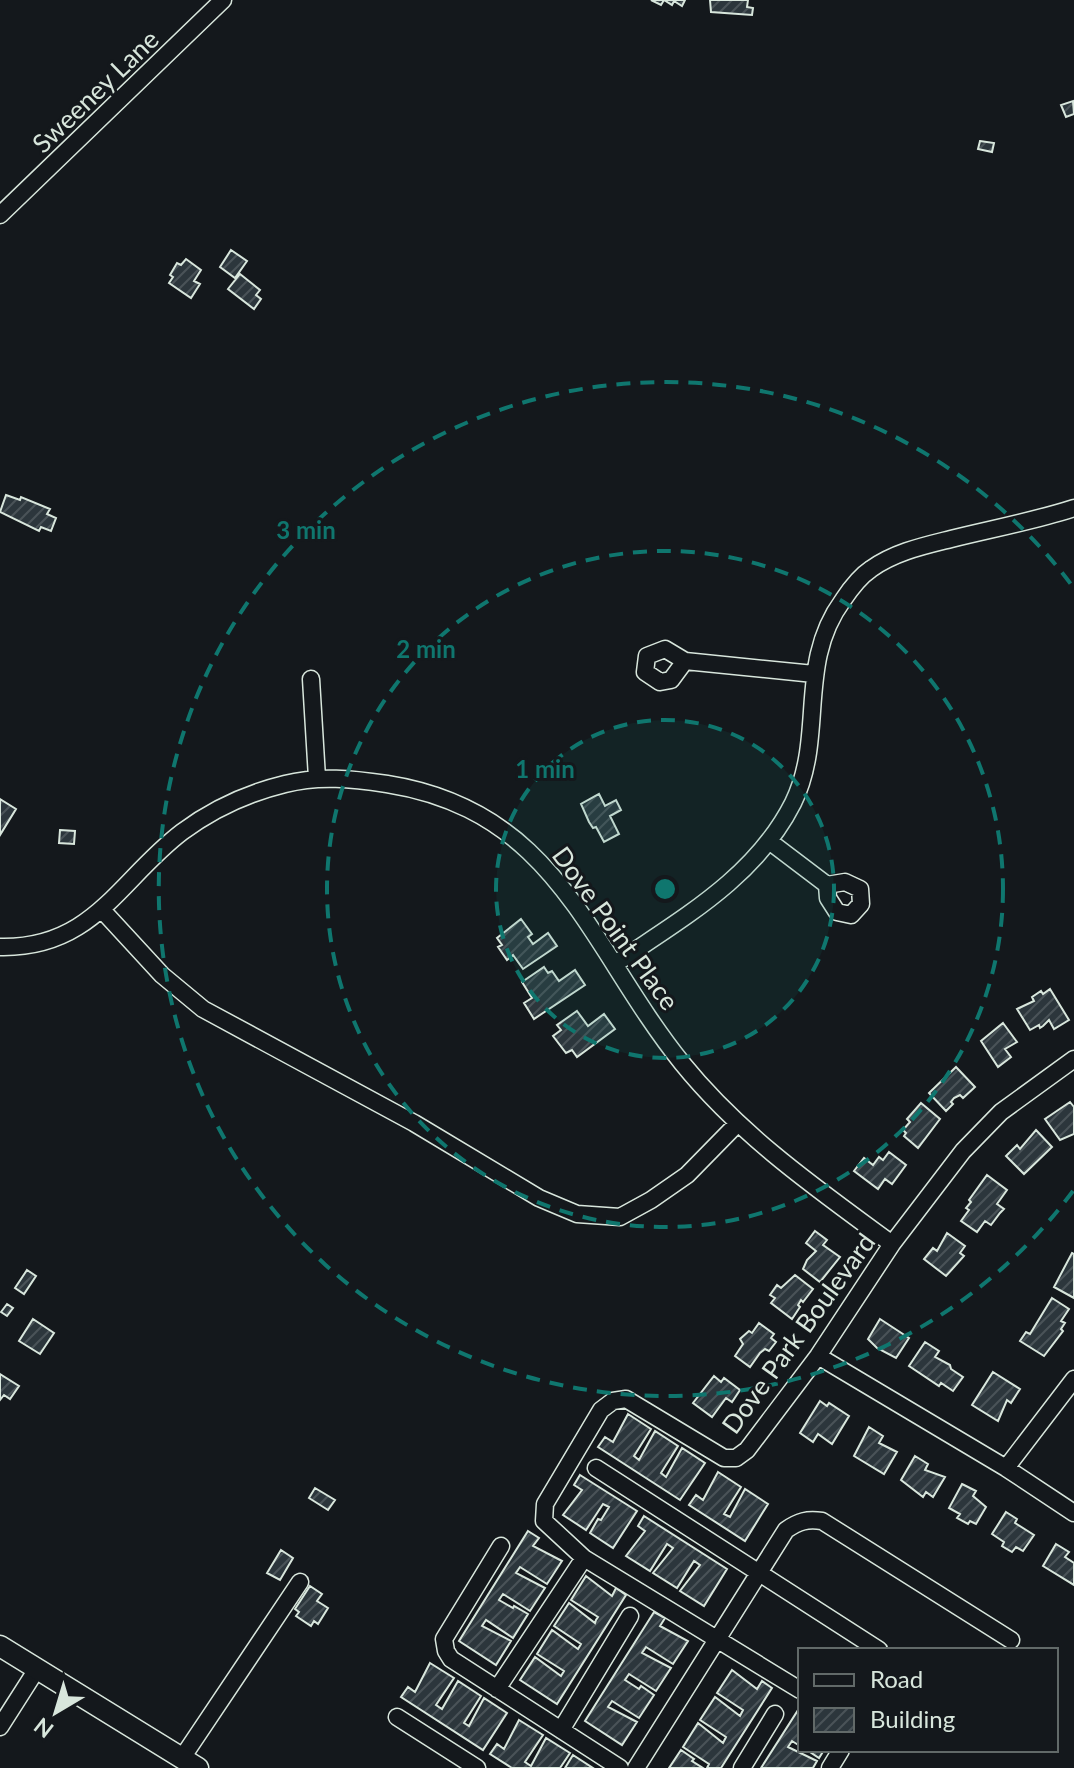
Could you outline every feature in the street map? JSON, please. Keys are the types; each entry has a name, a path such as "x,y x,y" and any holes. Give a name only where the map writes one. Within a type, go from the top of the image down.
{"main road":[{"path":"0,1646 189,1764"}],"street":[{"name":"Sweeney Lane","path":"0,215 223,0"},
{"path":"615,964 730,884 769,841 793,802 806,770 814,674 821,641 829,621 858,580 872,568 911,550 1074,508"},
{"path":"685,661 814,674"},
{"path":"311,679 317,778"},
{"name":"Dove Point Place","path":"0,947 36,944 82,926 103,911 183,831 215,811 266,789 317,778 373,782 433,793 485,817 540,861 681,1062 737,1124 892,1244"},
{"path":"769,841 827,885"},
{"path":"103,911 162,975 203,1009 414,1123 539,1198 577,1214 620,1217 651,1200 687,1175 737,1124"},
{"name":"Dove Park Boulevard","path":"798,1689 584,1558 544,1521 545,1504 601,1410 613,1401 626,1399 724,1458 736,1458 747,1450 818,1356 892,1244 963,1151 1001,1112 1074,1059"},
{"path":"818,1356 1006,1468 1074,1513"},
{"path":"1006,1468 1074,1379"},
{"path":"596,1468 876,1648"},
{"path":"636,1768 786,1530 808,1519 822,1521 1011,1640"},
{"path":"501,1546 444,1639 446,1651 451,1659 620,1768"},
{"path":"497,1689 584,1558"},
{"path":"189,1764 300,1582"},
{"path":"561,1730 630,1616"},
{"path":"0,1727 37,1669"},
{"path":"742,1768 775,1714"},
{"path":"397,1717 477,1768"}],"building":[{"path":"664,0 685,0 682,6"},
{"path":"710,0 748,0 747,7 753,8 752,15 711,12"},
{"path":"1073,101 1074,114 1066,117 1061,105"},
{"path":"980,141 994,143 992,152 978,149"},
{"path":"231,250 247,261 235,278 220,267"},
{"path":"186,259 201,270 194,281 200,284 191,298 169,283 177,263 181,265"},
{"path":"240,274 260,290 256,295 261,299 254,309 228,289"},
{"path":"6,495 20,500 21,497 50,509 47,514 56,518 51,531 41,527 39,531 0,512"},
{"path":"599,794 605,806 616,800 621,810 610,816 619,834 604,842 596,827 593,828 589,822 581,804"},
{"path":"0,799 16,809 0,835"},
{"path":"60,830 75,831 74,844 59,843"},
{"path":"521,919 532,934 528,937 533,944 548,933 557,946 523,969 513,955 507,960 498,947 502,945 497,938"},
{"path":"544,967 548,973 552,971 559,981 575,970 585,985 534,1019 524,1003 532,998 522,982"},
{"path":"1050,989 1069,1020 1054,1029 1049,1020 1040,1028 1039,1025 1030,1030 1017,1009 1034,1001 1032,997 1041,991 1043,994"},
{"path":"577,1011 588,1026 604,1014 615,1029 577,1057 572,1050 566,1053 553,1036 561,1030 557,1025"},
{"path":"1003,1023 1017,1042 1005,1049 1011,1057 998,1067 981,1041"},
{"path":"956,1067 975,1087 963,1098 960,1095 954,1098 946,1111 929,1093"},
{"path":"1070,1102 1074,1107 1074,1134 1060,1140 1045,1119"},
{"path":"921,1103 940,1119 918,1148 904,1136 906,1133 903,1130 910,1122 907,1119"},
{"path":"1036,1130 1052,1147 1024,1174 1006,1156 1017,1145 1020,1149"},
{"path":"889,1152 906,1165 892,1184 885,1179 878,1189 854,1171 864,1158 873,1165 879,1157 883,1160"},
{"path":"987,1175 1007,1190 997,1204 1004,1209 991,1225 985,1221 977,1232 961,1221 969,1210 966,1208 971,1202 969,1200"},
{"path":"815,1231 827,1240 823,1245 840,1257 820,1282 803,1269 816,1251 806,1243"},
{"path":"947,1233 965,1246 960,1253 964,1256 946,1276 924,1259 933,1248 937,1251"},
{"path":"1074,1254 1074,1298 1054,1287"},
{"path":"27,1270 36,1276 24,1294 15,1288"},
{"path":"795,1275 813,1289 803,1302 801,1300 792,1319 771,1303 775,1298 770,1295 777,1285 781,1288"},
{"path":"1052,1298 1069,1309 1061,1321 1065,1323 1061,1329 1063,1331 1044,1356 1020,1341 1026,1332 1030,1334"},
{"path":"7,1304 13,1308 7,1316 1,1312"},
{"path":"33,1319 54,1333 40,1354 19,1341"},
{"path":"880,1319 909,1338 896,1358 868,1339"},
{"path":"759,1323 774,1334 771,1338 776,1342 769,1351 765,1349 760,1353 750,1367 735,1356 743,1344 740,1339 749,1331 752,1333"},
{"path":"925,1342 939,1351 935,1357 963,1377 953,1391 941,1383 939,1386 909,1366"},
{"path":"993,1372 1020,1389 1011,1403 1007,1400 998,1421 972,1405"},
{"path":"0,1374 19,1386 10,1399 4,1395 0,1400"},
{"path":"714,1376 721,1382 724,1378 740,1390 732,1402 726,1398 712,1417 693,1403"},
{"path":"820,1401 849,1416 832,1444 818,1434 813,1442 800,1433"},
{"path":"628,1414 651,1429 634,1456 639,1460 655,1431 678,1446 661,1473 666,1477 682,1448 705,1463 680,1500 598,1447 605,1437 613,1442"},
{"path":"869,1427 883,1436 879,1443 897,1452 884,1474 854,1456"},
{"path":"915,1456 928,1464 925,1470 945,1477 933,1497 926,1492 923,1497 901,1480"},
{"path":"718,1472 741,1487 724,1514 730,1517 745,1489 768,1504 745,1541 689,1505 696,1495 703,1500"},
{"path":"580,1475 637,1511 613,1548 590,1533 609,1507 603,1504 586,1530 563,1515 582,1490 574,1485"},
{"path":"962,1484 976,1491 973,1496 986,1507 976,1524 970,1521 968,1524 957,1518 960,1514 949,1508"},
{"path":"315,1488 335,1500 328,1510 309,1498"},
{"path":"1006,1512 1017,1519 1015,1523 1034,1535 1023,1551 1016,1547 1012,1552 992,1534"},
{"path":"644,1516 727,1569 704,1606 680,1591 700,1565 694,1561 677,1588 653,1573 673,1548 667,1544 650,1571 626,1556 645,1531 638,1526"},
{"path":"528,1531 539,1538 533,1546 562,1561 547,1584 520,1567 516,1573 545,1588 530,1611 503,1594 499,1600 528,1614 513,1638 486,1620 482,1626 511,1641 496,1665 459,1641"},
{"path":"1056,1544 1069,1552 1065,1557 1074,1563 1074,1585 1043,1566"},
{"path":"281,1550 293,1558 280,1580 267,1573"},
{"path":"586,1576 612,1596 616,1588 626,1595 557,1704 520,1680 535,1657 561,1676 564,1671 537,1654 552,1630 578,1649 581,1644 554,1626 569,1603 595,1623 598,1617 571,1600"},
{"path":"310,1586 322,1594 317,1601 328,1608 318,1624 314,1621 311,1626 296,1616 299,1612 295,1609"},
{"path":"654,1612 665,1618 660,1626 688,1641 673,1664 646,1647 642,1653 671,1668 656,1691 629,1674 625,1680 654,1695 639,1718 612,1701 608,1707 637,1722 622,1745 585,1721"},
{"path":"430,1663 454,1678 436,1705 442,1709 458,1681 481,1696 464,1723 469,1726 484,1698 507,1713 483,1750 401,1697 408,1687 415,1692"},
{"path":"732,1670 757,1689 762,1681 772,1688 721,1768 707,1768 709,1764 683,1747 698,1723 723,1743 726,1737 700,1720 715,1697 740,1716 743,1710 717,1693"},
{"path":"798,1710 798,1745 792,1741 788,1747 817,1761 813,1768 761,1768"},
{"path":"519,1720 543,1735 525,1762 531,1766 546,1738 570,1753 560,1768 512,1768 490,1754 497,1744 504,1749"},
{"path":"681,1750 694,1759 692,1761 703,1768 669,1768"},
{"path":"573,1755 593,1768 565,1768"}]}
